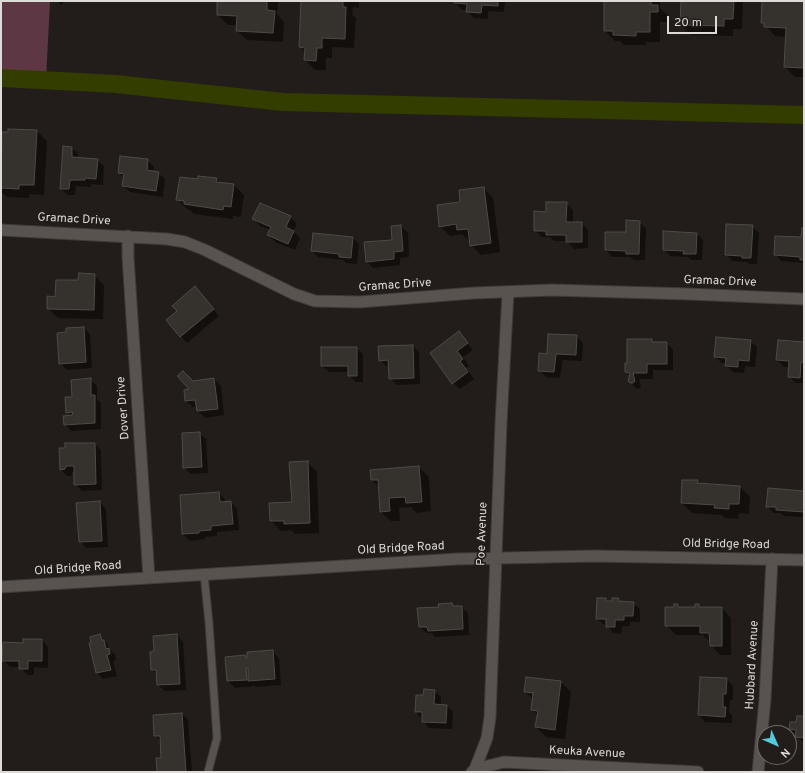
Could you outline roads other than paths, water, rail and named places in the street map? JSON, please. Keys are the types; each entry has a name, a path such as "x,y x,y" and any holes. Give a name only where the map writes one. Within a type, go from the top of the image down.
{"street":[{"name":"Gramac Drive","path":"1,230 128,236 185,242 205,250 294,294 315,300 337,302 358,302 474,293 508,293 552,290 804,299"},
{"name":"Dover Drive","path":"128,236 128,272 148,578"},
{"name":"Poe Avenue","path":"474,770 487,738 490,717 501,415 508,293"},
{"name":"Old Bridge Road","path":"1,587 496,558 594,556 804,560"},
{"name":"Hubbard Avenue","path":"758,772 765,700 772,559"},
{"name":"Keuka Avenue","path":"474,770 504,762 698,772"}],"lane":[{"path":"204,574 217,738 208,772"}],"waterway":[{"path":"1,78 116,84 283,102 804,115"}]}
